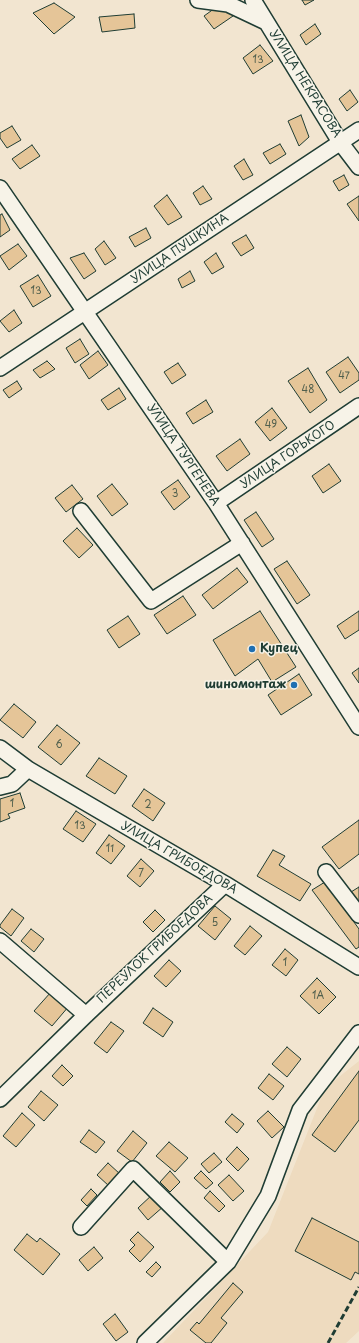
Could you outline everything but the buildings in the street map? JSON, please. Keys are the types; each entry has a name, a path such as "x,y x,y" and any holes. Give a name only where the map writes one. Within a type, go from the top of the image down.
{"street":[{"path":"198,0 228,4 266,22"},
{"name":"УЛИЦА НЕКРАСОВА","path":"253,0 340,142 359,167"},
{"name":"УЛИЦА ПУШКИНА","path":"0,368 359,130"},
{"name":"УЛИЦА ТУРГЕНЕВА","path":"0,188 216,503 359,727"},
{"name":"УЛИЦА ГОРЬКОГО","path":"216,503 359,406"},
{"path":"81,511 152,601 242,543"},
{"name":"УЛИЦА ГРИБОЕДОВА","path":"0,748 28,769 226,884 359,967"},
{"path":"0,787 12,784 28,769"},
{"path":"326,872 359,916"},
{"name":"ПЕРЕУЛОК ГРИБОЕДОВА","path":"0,1099 86,1015 226,884"},
{"path":"0,941 86,1015"},
{"path":"145,1343 228,1262 268,1196 300,1110 359,1033"},
{"path":"81,1227 133,1169 228,1262"}],"shaded area":[{"path":"359,1061 359,1331 346,1343 163,1343 268,1232 325,1088"}],"railway":[{"path":"328,1343 359,1287"}],"place":[{"name":"Купец","path":"252,649"},
{"name":"шиномонтаж","path":"294,685"}]}
